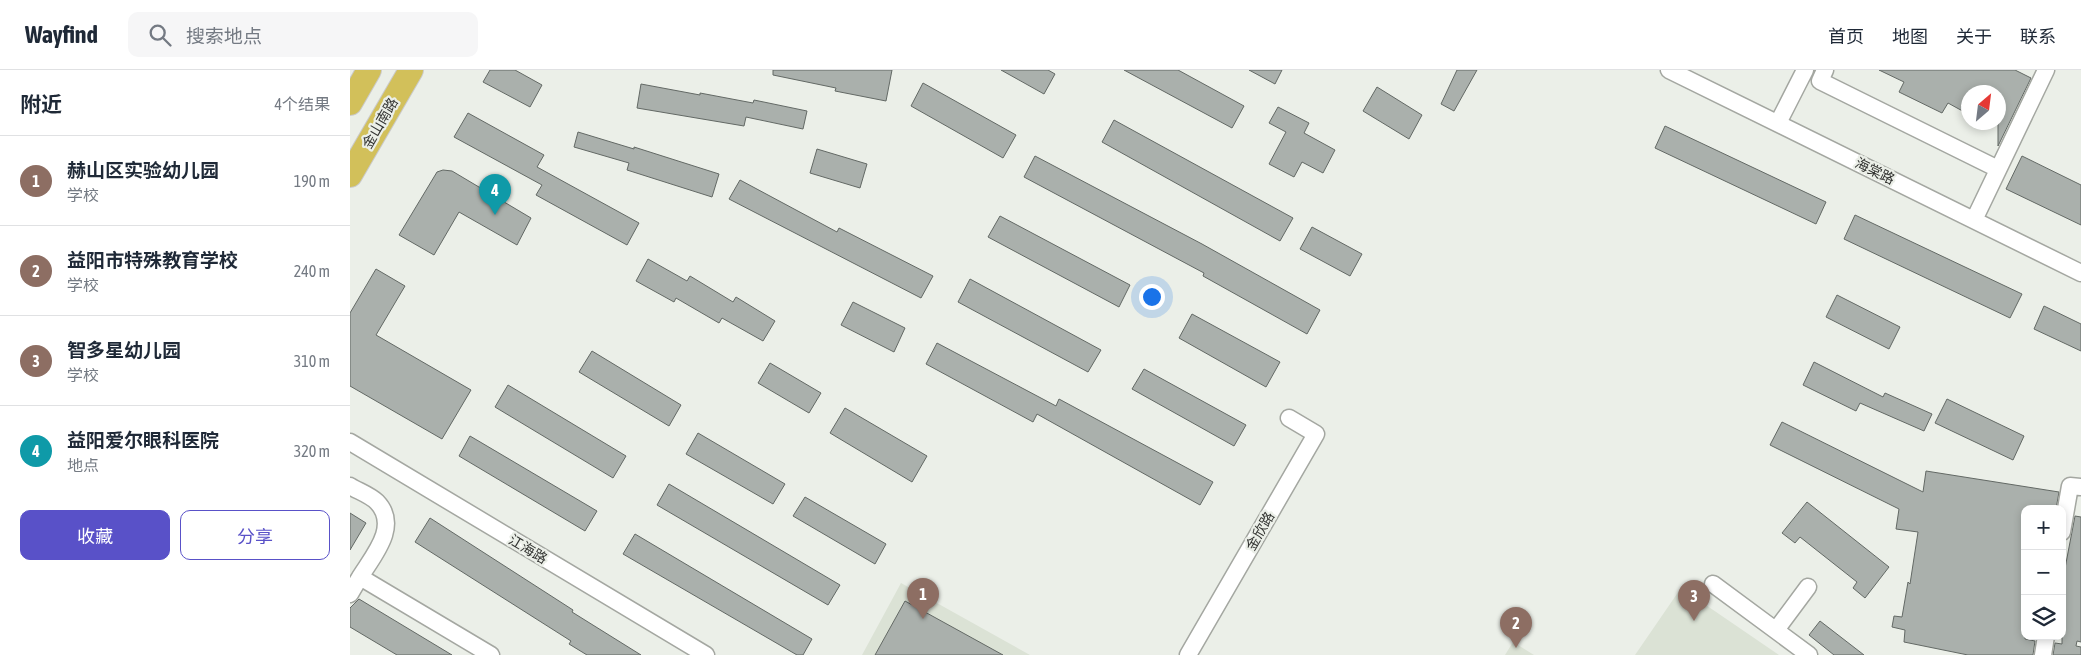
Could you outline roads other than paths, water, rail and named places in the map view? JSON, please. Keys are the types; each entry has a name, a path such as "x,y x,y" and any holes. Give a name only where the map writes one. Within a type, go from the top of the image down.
{"highway":[{"path":"350,103 369,70"},
{"name":"金山南路","path":"350,175 411,70"}],"street":[{"name":"海棠路","path":"1669,70 2081,273"},
{"path":"1778,123 1805,70"},
{"path":"1825,70 1820,81 1998,170"},
{"path":"1974,220 2046,70"},
{"name":"金欣路","path":"1188,655 1316,434 1289,418"},
{"name":"江海路","path":"350,442 706,655"},
{"path":"350,486 377,502 386,519 386,534 350,594"},
{"path":"2066,509 2070,486 2081,487"},
{"path":"360,578 491,655"},
{"path":"1714,584 1809,655"},
{"path":"1776,630 1808,587"},
{"path":"2042,655 2045,640"}],"place":[{"name":"益阳爱尔眼科医院","path":"495,215"},
{"name":"赫山区实验幼儿园","path":"923,619"},
{"name":"智多星幼儿园","path":"1694,621"},
{"name":"益阳市特殊教育学校","path":"1516,648"}]}
